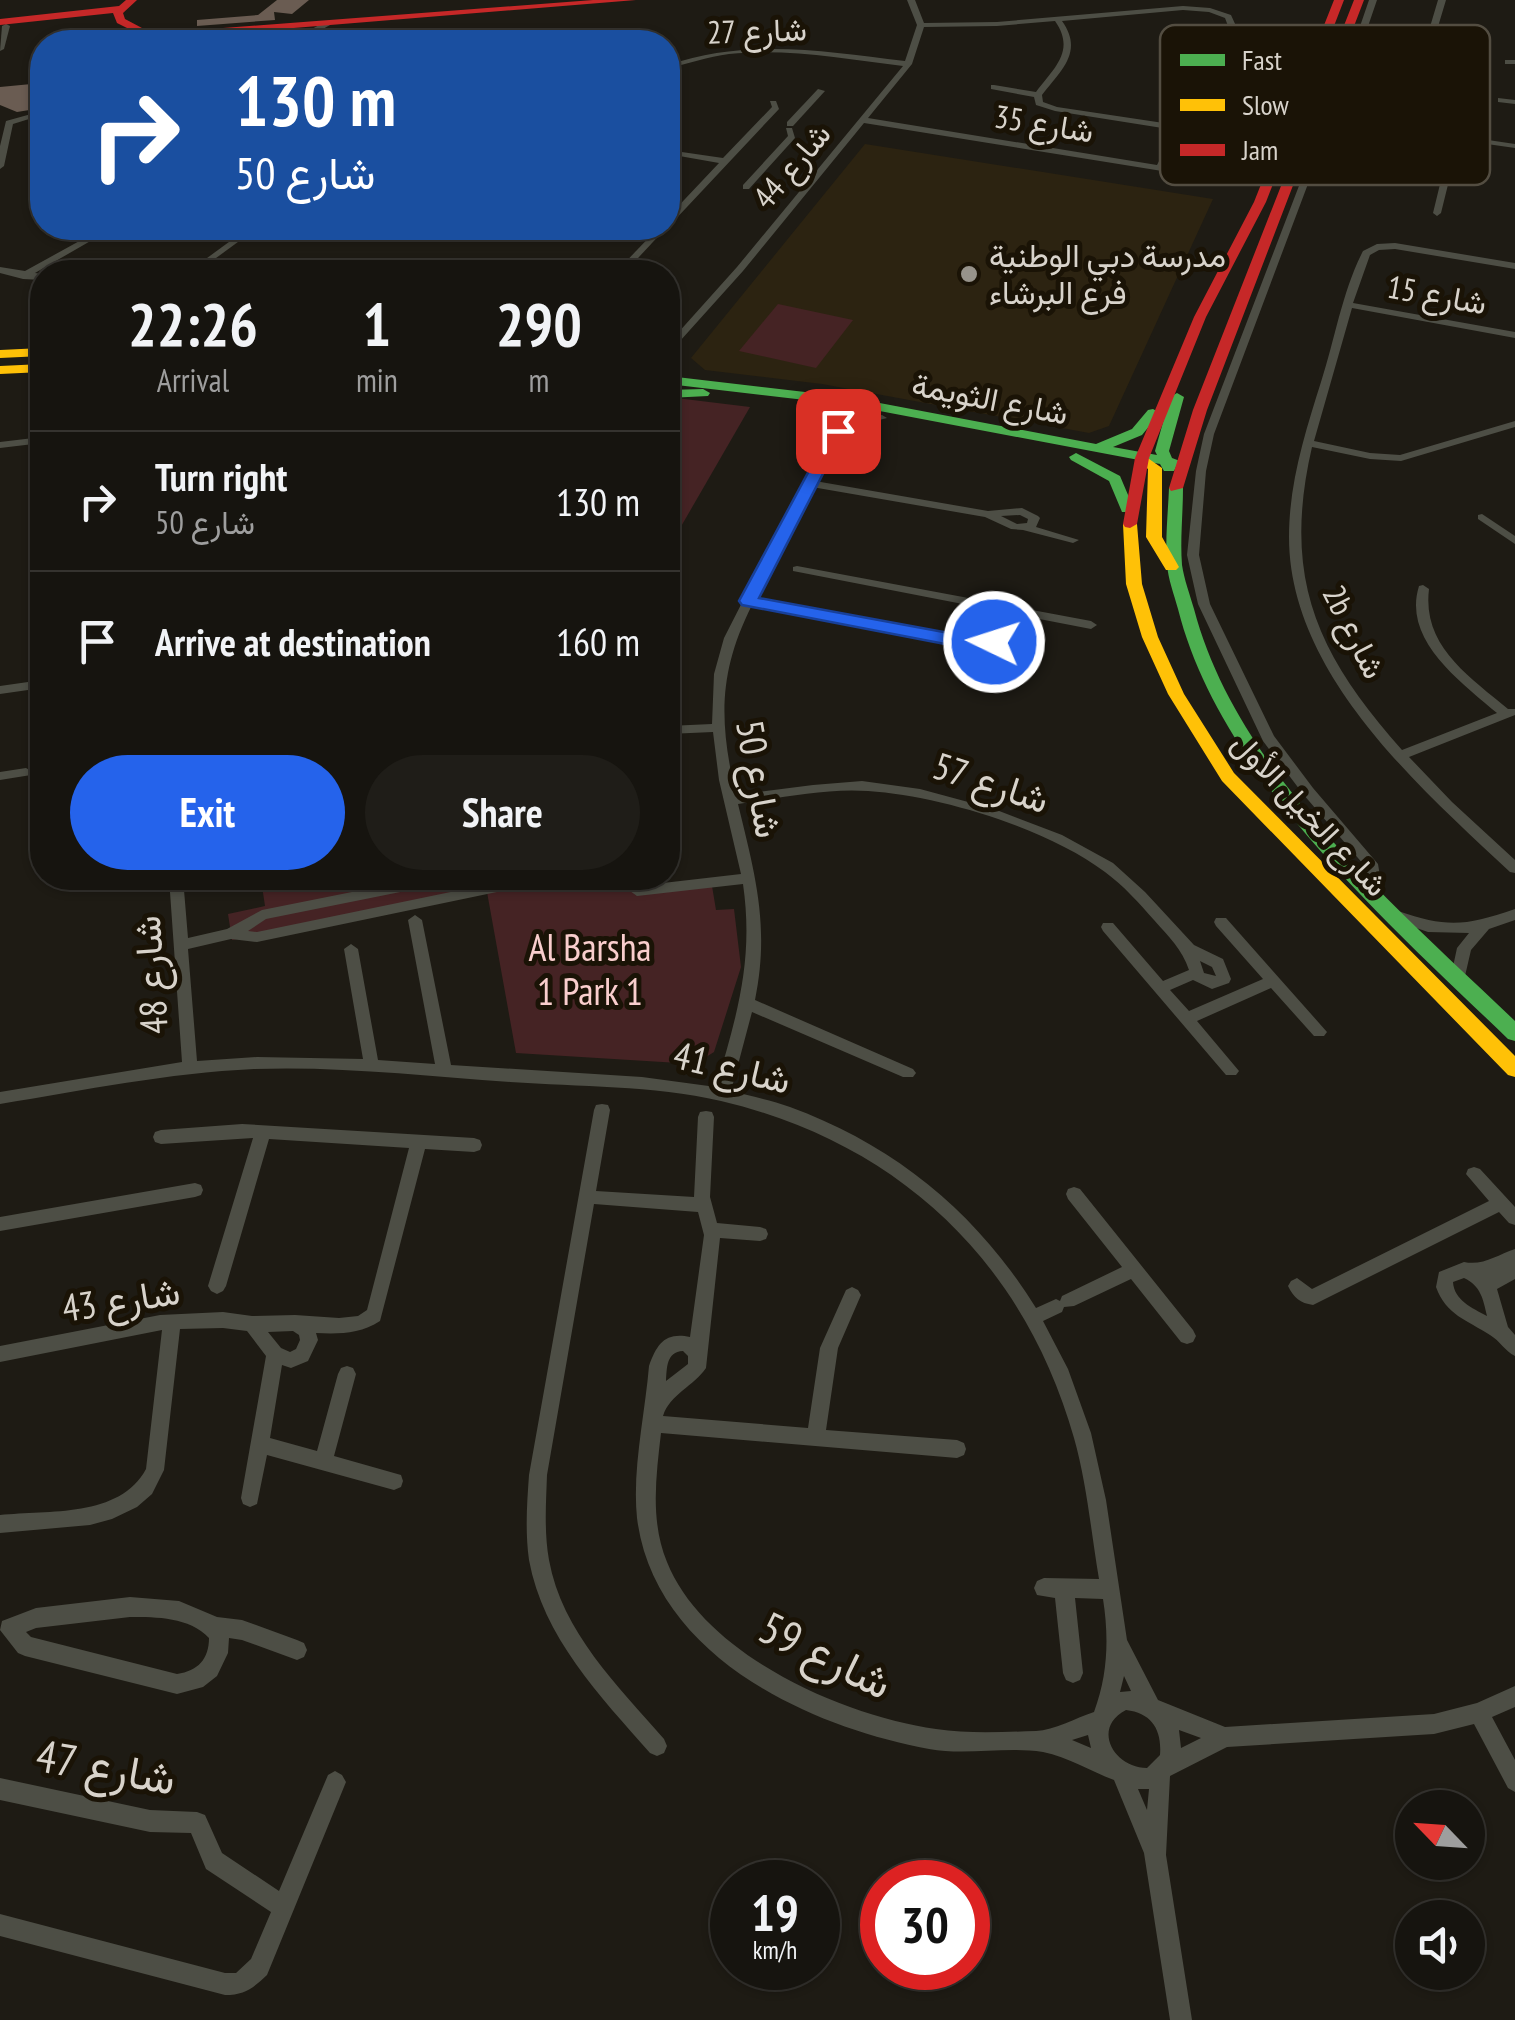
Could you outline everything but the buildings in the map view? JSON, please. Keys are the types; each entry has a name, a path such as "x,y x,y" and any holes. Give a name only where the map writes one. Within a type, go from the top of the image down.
{"main road":[{"path":"259,30 631,0"},
{"name":"شارع الخيل الأول","path":"1329,25 1339,0"},
{"name":"شارع الخيل الأول","path":"1352,25 1360,0"},
{"path":"2,25 124,10"},
{"name":"شارع الخيل الأول","path":"1261,185 1170,386 1154,537 1171,567 1188,635 1225,708 1297,807 1369,886 1515,1033"},
{"name":"شارع الخيل الأول","path":"1296,185 1234,346 1129,515 1134,584 1150,637 1176,694 1214,758 1272,825 1515,1068"},
{"path":"0,349 30,349"},
{"path":"0,366 30,362"},
{"path":"0,366 30,367"},
{"name":"شارع الثويمة","path":"680,384 836,399 1084,453"},
{"name":"شارع الثويمة","path":"680,386 1160,466"},
{"path":"1129,515 1120,485 1084,453 1137,432 1170,386"}],"street":[{"path":"911,0 921,25 1057,20 1180,4 1223,14 1231,25"},
{"path":"1362,25 1373,0"},
{"path":"1434,25 1442,0"},
{"path":"1196,8 1205,20"},
{"path":"1057,20 1070,35 1070,46 1038,95 1039,103 1048,108 1160,125"},
{"path":"2,25 0,48 4,58"},
{"path":"316,30 326,25"},
{"name":"شارع 44","path":"680,336 740,269 908,64 921,25"},
{"path":"274,29 281,30"},
{"name":"شارع 27","path":"680,63 702,56 761,49 908,64"},
{"path":"994,88 1038,95"},
{"path":"784,126 821,91"},
{"path":"1501,100 1515,102"},
{"path":"680,209 776,106 773,103"},
{"path":"0,166 10,123 30,117"},
{"name":"شارع 35","path":"863,120 1160,168"},
{"path":"746,187 792,135 784,126 761,122"},
{"path":"1490,143 1515,146"},
{"path":"680,154 724,161"},
{"name":"شارع 35","path":"1235,185 1254,194"},
{"path":"1436,213 1443,185"},
{"path":"55,260 89,240"},
{"path":"208,260 236,240"},
{"path":"631,260 651,240"},
{"name":"2b شارع","path":"1515,266 1395,246 1368,251 1308,443 1298,486 1295,534 1301,589 1320,638 1342,677 1400,754 1450,808 1515,868"},
{"path":"0,270 30,276"},
{"path":"23,276 30,273"},
{"name":"شارع 15","path":"1350,305 1515,335"},
{"path":"1234,346 1203,458 1194,555 1200,588 1211,622 1259,723 1308,791 1371,864 1374,876 1369,886"},
{"path":"808,407 827,420 832,436 853,423 882,418"},
{"path":"1308,443 1370,456 1402,458 1515,424"},
{"name":"شارع 50","path":"722,1094 746,1003 755,945 747,878 716,728 721,666 748,601 832,436"},
{"path":"0,445 30,441"},
{"path":"808,483 988,514 1026,512 1035,520 1027,528 1073,540"},
{"path":"1482,516 1515,541"},
{"path":"797,568 1012,610 1024,628 1026,653 1009,661 995,658 976,644"},
{"path":"1423,589 1422,615 1438,648 1468,682 1511,712"},
{"path":"748,601 976,644 994,642 1024,628 1091,625"},
{"path":"994,642 1012,610"},
{"path":"0,690 30,686"},
{"path":"1400,754 1511,712"},
{"path":"680,730 716,728"},
{"path":"0,776 26,772"},
{"name":"شارع 57","path":"732,800 863,786 948,801 1057,839 1095,858 1117,874 1189,950"},
{"path":"680,885 747,878"},
{"name":"شارع 48","path":"177,890 190,1068"},
{"path":"418,892 422,890"},
{"path":"231,934 252,919 270,922 432,890"},
{"path":"1458,976 1464,948 1486,927 1515,914"},
{"path":"181,945 231,934 257,936 307,915"},
{"path":"1398,916 1436,929 1486,927"},
{"path":"415,920 444,1071"},
{"path":"1221,922 1319,1032"},
{"path":"1108,927 1231,1071"},
{"path":"351,949 372,1067"},
{"path":"1189,950 1218,964 1224,971 1221,981 1206,981 1196,973 1189,950"},
{"path":"1218,964 1247,951"},
{"path":"1160,988 1196,973"},
{"path":"1186,1018 1274,981"},
{"path":"746,1003 908,1073"},
{"name":"شارع 41","path":"0,1098 190,1068 268,1064 676,1087 722,1094 813,1124 893,1166 941,1203 980,1241 1035,1317 1064,1378 1086,1445 1118,1643 1153,1708"},
{"path":"602,1110 538,1475 534,1530 544,1586 568,1639 657,1746"},
{"path":"706,1117 704,1205 712,1230 698,1363 694,1373 670,1389 654,1416 816,1437 957,1449"},
{"path":"217,1286 263,1132"},
{"path":"161,1137 263,1132 474,1145"},
{"name":"شارع 43","path":"0,1354 172,1322 207,1319 298,1324 368,1320 376,1311 419,1142"},
{"path":"1474,1174 1515,1218"},
{"path":"0,1224 195,1190"},
{"path":"1074,1194 1187,1336"},
{"path":"586,1197 704,1205"},
{"path":"1296,1286 1305,1296 1313,1297 1502,1203"},
{"path":"712,1230 760,1234"},
{"path":"1502,1332 1455,1306 1446,1297 1445,1277 1453,1272 1488,1270 1515,1256"},
{"path":"1035,1317 1134,1269"},
{"path":"1490,1285 1515,1270"},
{"path":"1470,1271 1490,1285"},
{"path":"1490,1285 1492,1310 1515,1348"},
{"path":"816,1437 829,1348 852,1295"},
{"path":"0,1524 115,1510 146,1491 155,1470 172,1322"},
{"path":"252,1324 275,1354 285,1360 302,1355 309,1340 298,1324"},
{"name":"شارع 59","path":"697,1352 681,1343 662,1352 646,1492 653,1552 681,1608 703,1632 780,1687 851,1719 889,1730 966,1744 1040,1742 1102,1716"},
{"path":"250,1498 275,1354"},
{"path":"323,1462 348,1374"},
{"path":"259,1444 394,1481"},
{"path":"1073,1673 1054,1588 1110,1589"},
{"path":"4,1628 36,1618 148,1607 199,1618 214,1627 242,1630 296,1650"},
{"path":"4,1628 26,1646 177,1684 198,1680 214,1664 221,1644 214,1627"},
{"name":"شارع 41","path":"1102,1716 1118,1643"},
{"path":"1118,1772 1142,1780 1225,1737 1411,1726 1478,1712 1515,1696"},
{"path":"1181,2020 1154,1856 1118,1772 1099,1746 1102,1716 1124,1700 1225,1737"},
{"path":"1153,1708 1171,1734 1172,1752 1163,1770 1154,1856"},
{"path":"1478,1712 1515,1782"},
{"name":"شارع 59","path":"1040,1742 1118,1772"},
{"path":"0,1925 232,1986 254,1975 335,1782"},
{"name":"شارع 47","path":"0,1789 150,1821 197,1823 214,1862 284,1907"}],"shaded area":[{"name":"مدرسة دبي الوطنية فرع البرشاء","path":"865,144 1213,199 1109,426 1089,433 822,384 705,370 691,358"}],"green space":[{"path":"778,304 853,320 816,368 739,351"},
{"path":"680,398 750,407 680,528"},
{"name":"Al Barsha 1 Park 1","path":"712,886 716,910 734,909 741,967 714,1052 695,1064 516,1053 487,892 232,940 228,914 265,906 263,890 629,892"}],"traffic: fast":[{"path":"680,381 848,401 1181,464"},
{"path":"680,394 703,393"},
{"path":"1169,468 1162,451 1177,397"},
{"path":"1095,449 1137,432 1153,413"},
{"path":"1076,457 1115,479 1127,509"},
{"path":"1176,488 1174,566 1194,643 1231,718 1281,790 1339,858 1515,1033"}],"traffic: slow":[{"path":"0,354 30,353"},
{"path":"0,370 30,369"},
{"path":"1142,458 1155,468 1154,537 1171,567"},
{"path":"1130,524 1134,584 1150,637 1176,694 1228,777 1515,1069"}],"traffic: jam":[{"path":"132,0 118,12 120,21 138,30"},
{"path":"236,30 631,0"},
{"path":"1329,25 1339,0"},
{"path":"1349,25 1359,0"},
{"path":"0,22 120,9"},
{"path":"1130,524 1142,458 1200,317 1267,185"},
{"path":"1176,488 1200,410 1287,185"}],"place":[{"name":"مدرسة دبي الوطنية فرع البرشاء","path":"969,274"}],"route":[{"path":"838,431 748,601 976,644 994,642"}]}
